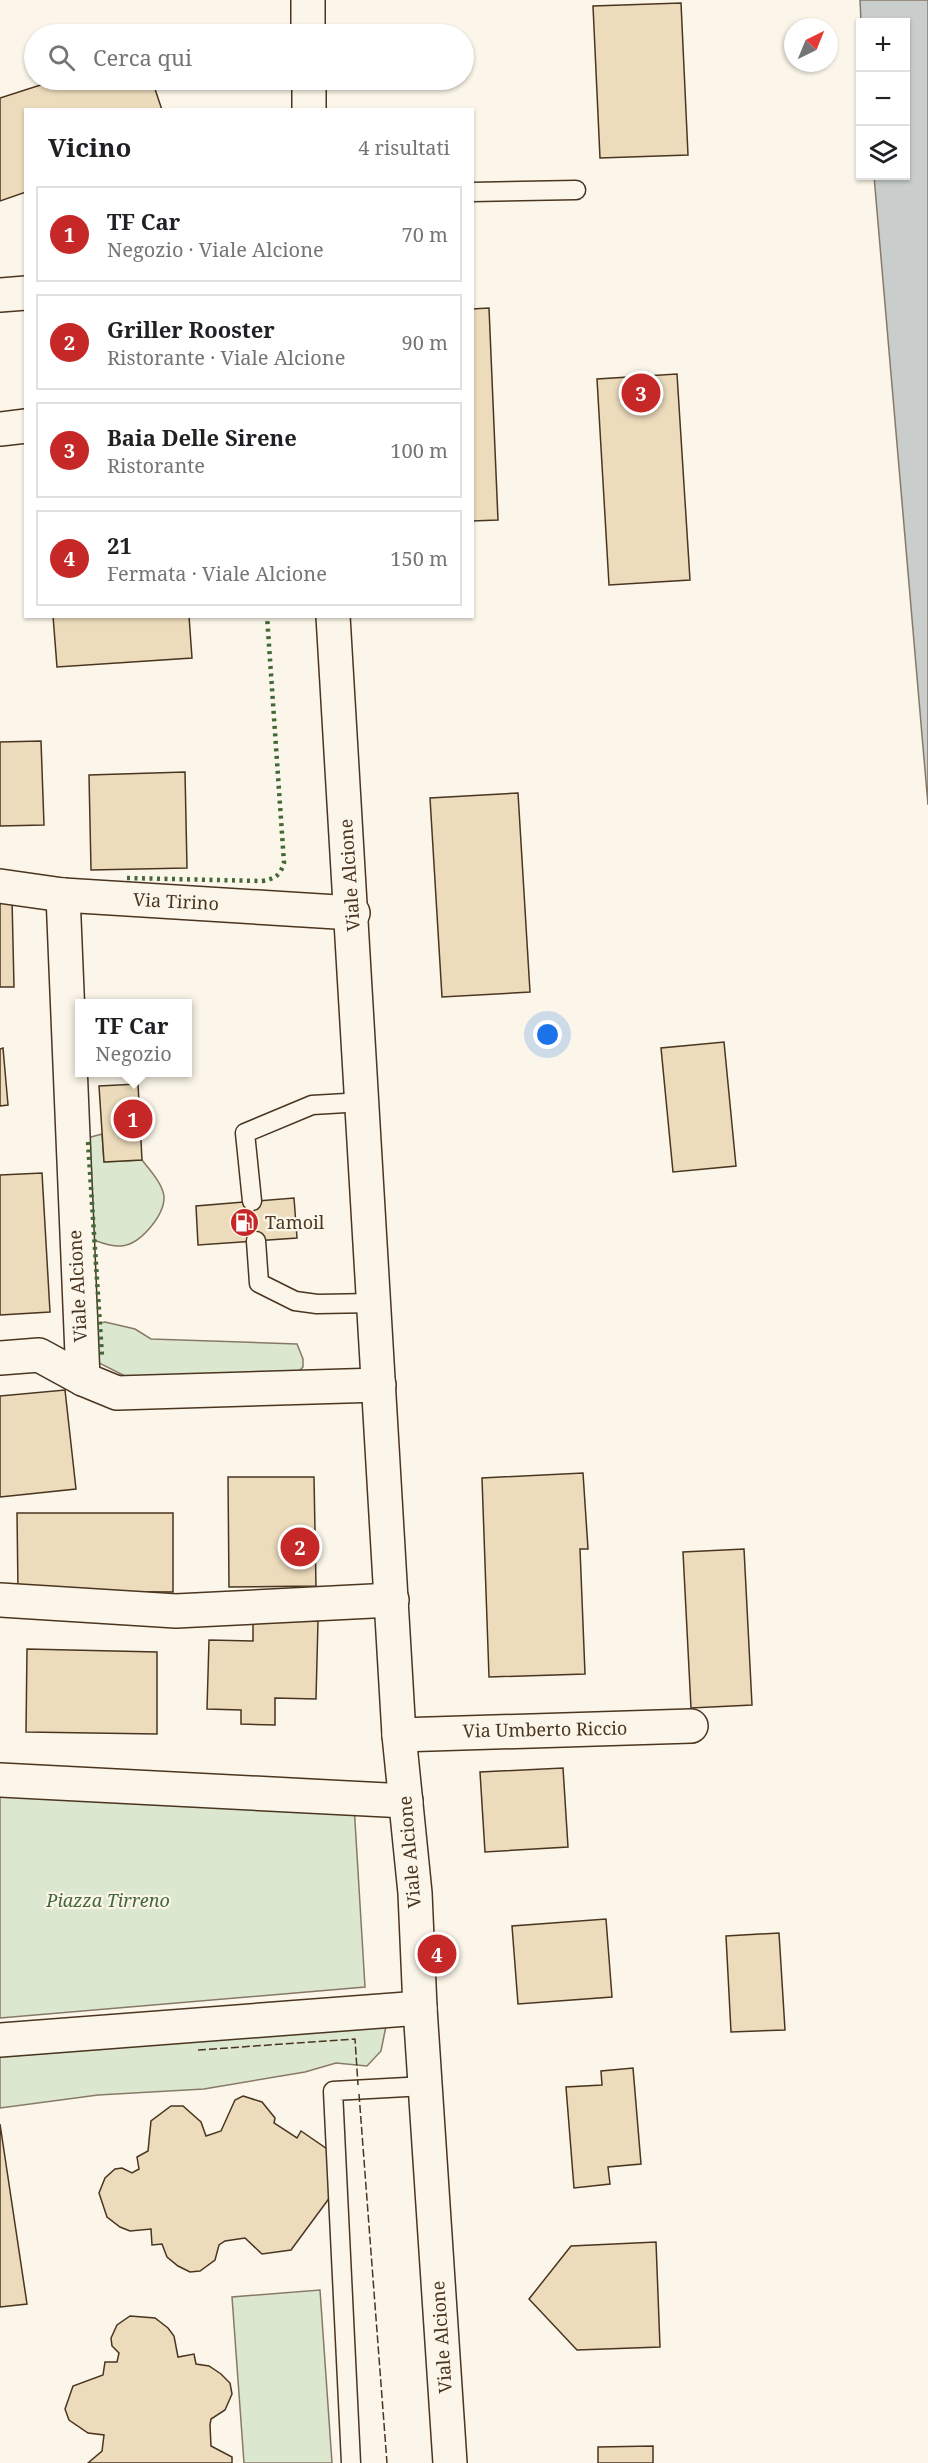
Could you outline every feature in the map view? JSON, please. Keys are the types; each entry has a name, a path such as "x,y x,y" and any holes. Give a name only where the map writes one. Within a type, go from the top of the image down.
{"street":[{"path":"308,0 308,24"},
{"path":"309,90 309,108"},
{"path":"0,295 24,293"},
{"path":"0,429 24,426"},
{"name":"Viale Alcione","path":"333,618 353,912 399,1735 415,1893 420,2008 450,2463"},
{"name":"Via Tirino","path":"0,886 63,895 353,912"},
{"name":"Viale Alcione","path":"63,895 83,1379"},
{"path":"0,1358 39,1355 83,1379 117,1393 379,1385"},
{"path":"0,1600 176,1611 392,1600"},
{"name":"Via Umberto Riccio","path":"399,1735 691,1726"},
{"path":"0,1780 406,1801"},
{"path":"0,2040 420,2008"}],"lane":[{"path":"474,192 576,190"},
{"path":"252,1202 245,1133 312,1105 363,1102"},
{"path":"256,1241 260,1283 295,1301 317,1304 375,1303"},
{"path":"351,2463 333,2091 425,2086"}],"green space":[{"path":"102,1134 104,1162 142,1160 152,1172 164,1196 160,1212 150,1228 136,1240 121,1246 94,1240 86,1141"},
{"path":"105,1322 135,1329 151,1339 297,1344 303,1359 303,1367 297,1373 186,1382 125,1376 99,1363 90,1353 95,1324"},
{"name":"Piazza Tirreno","path":"0,1789 354,1805 365,1987 0,2018"},
{"path":"386,2026 381,2051 367,2066 336,2063 305,2072 204,2089 98,2095 0,2108 0,2057"},
{"path":"320,2290 332,2463 244,2463 232,2297"}],"shaded area":[{"path":"860,0 928,0 928,805 874,180 910,180 910,18 861,18"}],"building":[{"path":"681,3 688,155 600,158 593,6"},
{"path":"25,90 155,90 161,108 24,108 24,193 0,201 0,98"},
{"path":"489,308 498,520 474,521 474,309"},
{"path":"677,374 690,580 609,585 597,379"},
{"path":"53,618 189,618 192,658 57,667"},
{"path":"41,741 44,825 0,826 0,742"},
{"path":"185,772 187,868 91,870 89,775"},
{"path":"518,793 530,992 442,997 430,798"},
{"path":"12,899 14,987 0,987 0,900"},
{"path":"724,1042 736,1166 673,1172 661,1048"},
{"path":"3,1048 8,1105 0,1106 0,1049"},
{"path":"138,1084 142,1160 104,1162 99,1086"},
{"path":"42,1173 50,1312 0,1315 0,1175"},
{"path":"294,1198 297,1238 198,1245 196,1206"},
{"path":"65,1390 76,1489 0,1497 0,1396"},
{"path":"583,1473 588,1549 580,1549 585,1674 489,1677 482,1478"},
{"path":"228,1477 314,1477 316,1586 229,1587"},
{"path":"17,1513 173,1513 173,1592 18,1591"},
{"path":"744,1549 752,1705 691,1708 683,1552"},
{"path":"253,1619 318,1621 316,1699 275,1698 275,1725 241,1724 241,1710 207,1709 209,1640 253,1641"},
{"path":"27,1649 157,1652 157,1734 26,1732"},
{"path":"563,1768 568,1847 485,1852 480,1772"},
{"path":"606,1919 612,1997 518,2004 512,1926"},
{"path":"779,1933 785,2030 731,2032 726,1936"},
{"path":"633,2068 641,2164 608,2167 610,2184 574,2188 566,2087 602,2085 601,2071"},
{"path":"243,2096 262,2102 275,2118 274,2123 297,2138 301,2131 330,2151 336,2189 291,2250 262,2254 245,2238 225,2241 219,2245 215,2260 200,2271 190,2272 167,2257 162,2244 152,2245 151,2229 130,2231 107,2217 99,2193 105,2178 115,2169 122,2168 132,2173 139,2169 137,2157 148,2151 151,2121 171,2106 183,2106 201,2122 206,2136 221,2131 235,2100"},
{"path":"0,2124 27,2304 0,2307"},
{"path":"656,2242 660,2347 577,2350 529,2299 571,2246"},
{"path":"130,2316 155,2318 174,2336 178,2357 194,2354 196,2364 209,2366 230,2383 232,2394 225,2410 211,2419 210,2425 211,2446 232,2457 232,2463 88,2463 102,2451 104,2435 88,2433 69,2420 65,2409 73,2386 103,2375 105,2362 117,2362 119,2353 112,2346 111,2338 117,2325"},
{"path":"653,2446 653,2463 598,2463 598,2447"}],"hedge":[{"path":"127,878 262,881 273,878 281,871 284,863 267,618"},
{"path":"88,1142 102,1356"}],"fence":[{"path":"198,2050 355,2039 358,2085"},
{"path":"359,2094 387,2463"}],"place":[{"name":"Baia Delle Sirene","path":"641,393"},
{"name":"TF Car","path":"133,1119"},
{"name":"Tamoil","path":"244,1223"},
{"name":"Griller Rooster","path":"300,1547"},
{"name":"21","path":"437,1954"}]}
